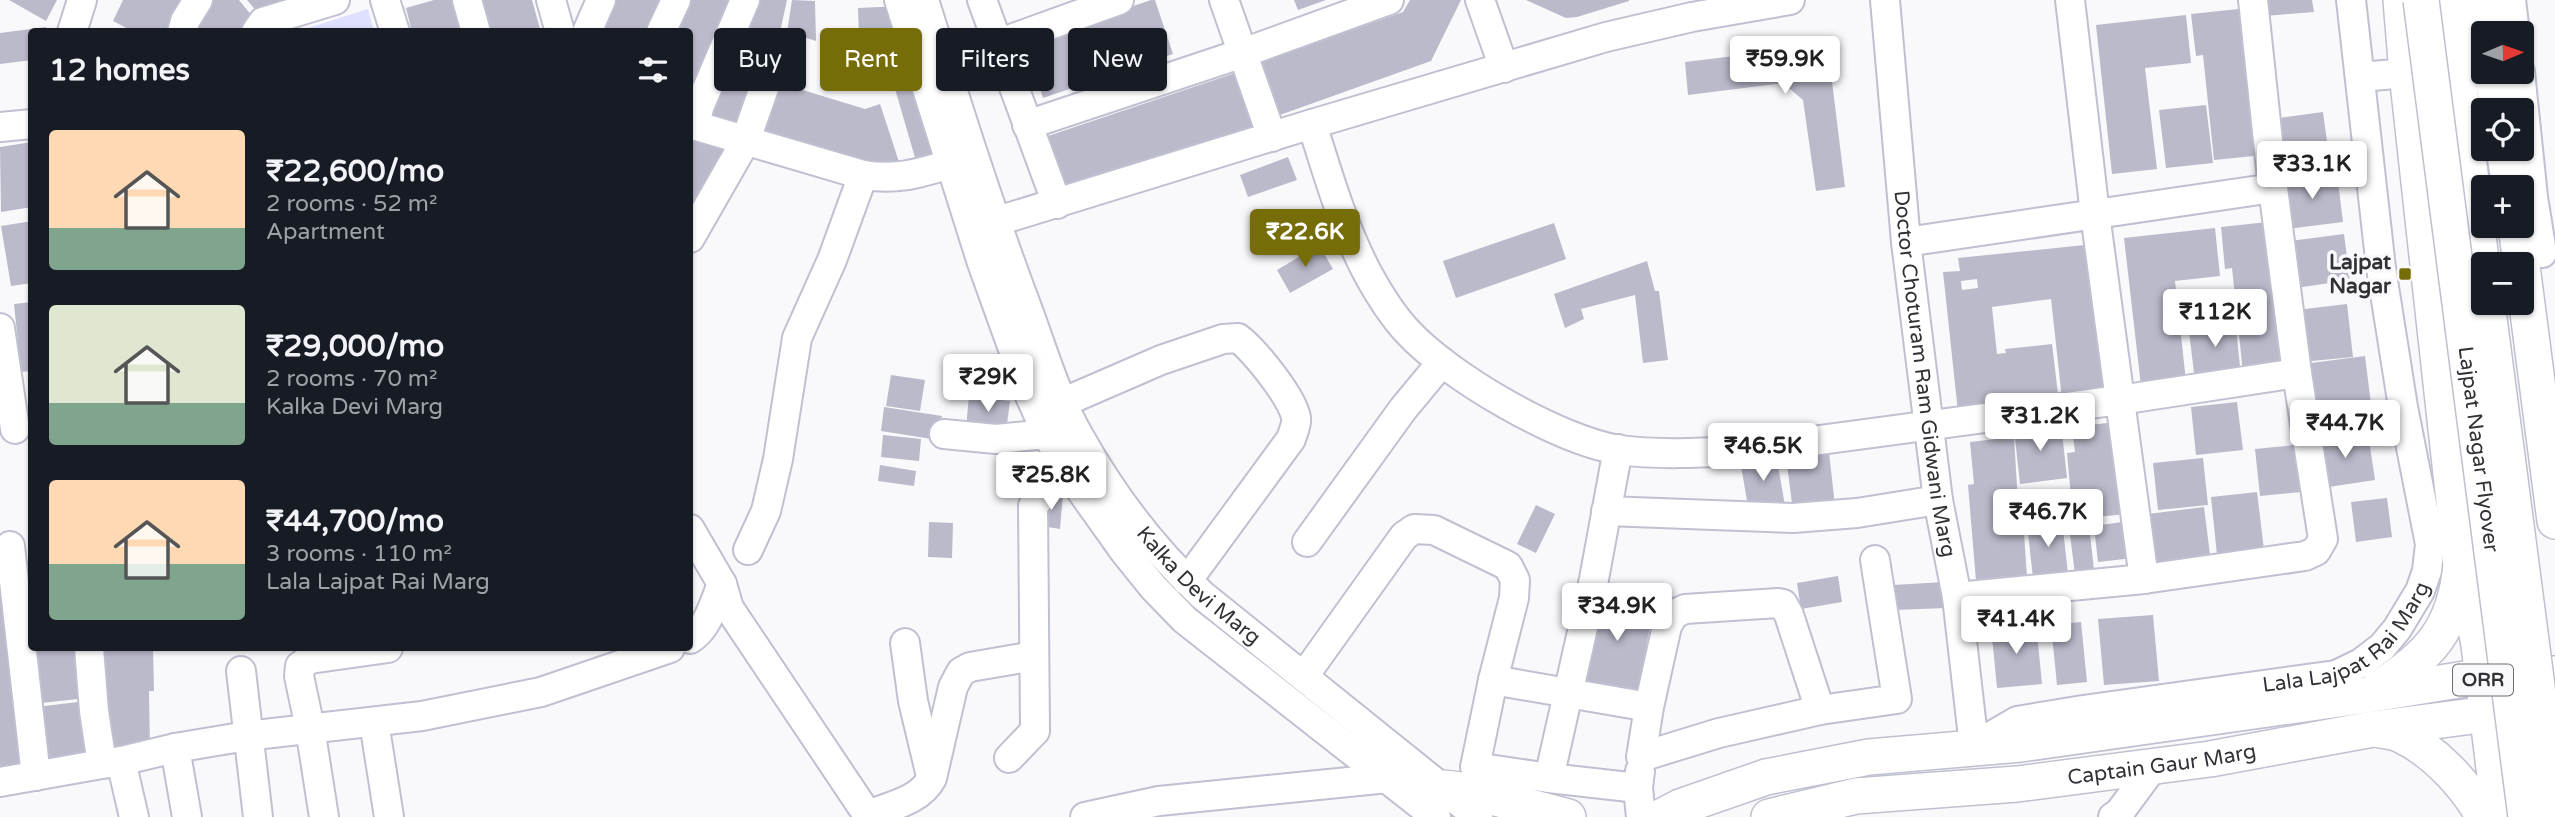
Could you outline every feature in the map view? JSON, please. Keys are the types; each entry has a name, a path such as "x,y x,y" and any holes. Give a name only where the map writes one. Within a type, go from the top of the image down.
{"main road":[{"name":"ORR","path":"2401,0 2455,507 2445,545 2479,645 2500,817"},
{"name":"Lajpat Nagar Flyover","path":"2421,0 2526,817"},
{"path":"2448,0 2480,252"},
{"path":"2481,0 2484,21"},
{"name":"Lajpat Nagar Flyover","path":"2489,315 2554,817"},
{"path":"2530,315 2555,521"},
{"path":"2450,464 2546,453"},
{"path":"2367,695 2410,668 2438,639 2455,604 2461,565 2445,545"},
{"path":"1661,817 1680,807 1766,777 1869,757 2021,744 2483,676 2555,674"},
{"name":"Captain Gaur Marg","path":"1769,817 1856,796 2018,784 2210,759 2373,729 2488,714 2555,709"},
{"path":"2373,729 2400,734 2424,749 2464,789 2484,817"},
{"path":"1454,792 1567,817"}],"street":[{"path":"73,28 82,0"},
{"path":"183,28 198,0"},
{"path":"259,28 263,22 335,0"},
{"path":"385,0 394,28"},
{"path":"467,0 475,28"},
{"path":"551,0 559,28"},
{"path":"589,28 601,0"},
{"path":"664,28 676,0"},
{"path":"693,122 745,0"},
{"name":"Kalka Devi Marg","path":"900,0 950,164 983,225 1077,433 1105,479 1163,557 1187,581 1454,792"},
{"name":"Kalka Devi Marg","path":"924,0 1030,397 1065,468 1139,569 1185,620 1388,778 1454,792"},
{"path":"982,0 992,28"},
{"path":"1041,28 1119,0"},
{"path":"1224,0 1272,137"},
{"path":"1027,125 1243,54 1389,0"},
{"path":"1480,0 1504,68"},
{"path":"983,225 1606,37 1690,8 1790,0"},
{"name":"Doctor Choturam Ram Gidwani Marg","path":"1885,0 1906,242 1938,500 1957,597 1974,746"},
{"path":"2070,0 2095,214 2144,579"},
{"path":"1957,597 2144,579 2305,555 2316,551 2323,539 2297,373 2273,188 2253,0"},
{"name":"Lala Lajpat Rai Marg","path":"1974,746 2017,721 2336,676 2372,655 2397,629 2420,591 2427,571 2445,545 2403,407 2381,268 2351,0"},
{"path":"2511,0 2514,21"},
{"path":"2360,77 2407,73"},
{"path":"2521,84 2533,197 2533,252"},
{"path":"693,233 745,142 763,91"},
{"path":"1014,91 1058,204"},
{"path":"0,127 28,124"},
{"path":"1312,124 1332,190 1368,274 1407,331 1441,362 1486,392 1574,437 1618,449 1672,454 1737,451 2120,400 2297,373"},
{"path":"693,125 863,175 907,177 950,164"},
{"path":"748,551 766,511 775,472 797,338 832,260 863,175"},
{"path":"1906,242 2273,188"},
{"path":"2529,324 2555,383"},
{"path":"0,328 16,429"},
{"path":"1064,401 1161,360 1223,338 1238,338 1253,350 1294,408 1297,421 1291,439 1187,581"},
{"path":"1307,542 1403,409 1441,362"},
{"path":"944,434 996,439 1047,434"},
{"path":"1549,778 1594,579 1618,449"},
{"path":"1009,758 1035,731 1033,506 1065,468"},
{"path":"1606,512 1793,518 1857,513 1938,500"},
{"path":"1304,676 1404,536 1415,529 1434,530 1508,566 1516,580 1514,598 1493,680 1454,792"},
{"path":"693,534 722,584 729,608 868,816 914,797 926,789 932,778 953,687 961,672 970,667 1034,656"},
{"path":"14,545 36,776"},
{"path":"1641,757 1719,733 1820,710 1897,699 1875,560"},
{"path":"693,637 705,624 722,584"},
{"path":"1641,817 1638,788 1649,707 1667,626 1675,614 1685,609 1783,604 1820,710"},
{"path":"905,643 912,701 932,778"},
{"path":"89,651 94,711 134,817"},
{"path":"324,817 299,676 300,666 310,659 367,651"},
{"path":"0,782 247,736 422,716 541,692 661,651"},
{"path":"241,671 258,817"},
{"path":"1493,680 1649,707"},
{"path":"374,722 389,817"},
{"path":"175,748 187,817"},
{"path":"2113,817 2119,813 2153,767"},
{"path":"1085,817 1159,801 1388,778 1454,792 1549,778 1638,788"}],"shaded area":[{"path":"368,9 373,28 308,28"}],"building":[{"path":"9,0 57,0 46,21"},
{"path":"123,0 183,0 173,28 126,28 113,21"},
{"path":"214,0 239,0 256,21 252,28 196,28"},
{"path":"247,0 301,0 262,18"},
{"path":"434,0 460,0 468,28 411,28 406,8"},
{"path":"475,0 532,0 540,28 483,28"},
{"path":"609,0 672,0 660,28 596,28"},
{"path":"678,0 740,0 728,28 714,28 714,60 693,109 693,28 666,28"},
{"path":"746,0 787,0 781,28 735,28"},
{"path":"792,0 815,1 816,41 806,38 806,28 788,28"},
{"path":"1155,0 1164,28 1069,28"},
{"path":"1294,0 1326,0 1298,10"},
{"path":"1410,0 1461,0 1431,61 1277,116 1259,63 1403,12"},
{"path":"1526,0 1629,0 1629,1 1566,18"},
{"path":"2264,0 2312,0 2314,12 2265,16"},
{"path":"902,6 903,28 859,28 858,8"},
{"path":"2248,8 2264,155 2214,160 2203,55 2196,56 2191,14"},
{"path":"2186,15 2191,63 2145,68 2157,169 2112,174 2096,25"},
{"path":"1068,28 1068,90 1043,98 1041,91 1054,91 1054,33"},
{"path":"28,29 28,60 0,64 0,33"},
{"path":"1167,36 1173,54 1167,56"},
{"path":"1817,46 1829,57 1845,187 1816,191 1803,100 1783,83 1688,95 1685,62"},
{"path":"1241,71 1259,126 1067,191 1048,136"},
{"path":"714,81 714,91 758,91 743,133 700,117"},
{"path":"766,91 806,91 865,109 880,104 903,174 750,134"},
{"path":"896,91 922,91 942,161 918,168"},
{"path":"2206,105 2213,163 2166,168 2159,110"},
{"path":"2323,112 2330,164 2279,171 2272,119"},
{"path":"693,130 741,144 693,225"},
{"path":"28,143 28,208 1,212 0,147"},
{"path":"1288,157 1297,180 1248,197 1240,175"},
{"path":"2337,173 2343,222 2287,229 2281,179"},
{"path":"2277,221 2293,368 2243,373 2232,268 2225,269 2221,227"},
{"path":"28,222 28,284 11,286 1,226"},
{"path":"1554,223 1566,259 1456,298 1443,261"},
{"path":"2215,228 2220,276 2175,281 2186,381 2141,386 2124,238"},
{"path":"2344,234 2350,280 2296,288 2290,241"},
{"path":"2094,244 2110,394 2062,399 2051,299 1992,307 1997,354 2006,353 2005,349 2052,344 2059,402 1958,412 1943,272 1960,271 1958,258","holes":["1977,279 1978,288 1962,290 1961,281"]},
{"path":"1319,245 1333,269 1290,293 1277,270"},
{"path":"1647,261 1655,291 1659,291 1668,360 1643,363 1635,295 1581,309 1584,319 1565,328 1554,294"},
{"path":"28,302 28,371 21,372 14,304"},
{"path":"2347,304 2353,357 2302,362 2296,310"},
{"path":"2235,318 2241,376 2195,381 2188,323"},
{"path":"2365,356 2372,412 2318,419 2311,363"},
{"path":"891,375 925,380 920,411 886,406"},
{"path":"969,396 1010,401 1006,432 966,428"},
{"path":"2237,402 2243,450 2196,455 2191,407"},
{"path":"884,407 942,416 938,440 881,431"},
{"path":"2116,422 2128,514 2073,519 2067,453 2075,452 2072,427"},
{"path":"2061,423 2067,478 2020,484 2014,429"},
{"path":"2368,433 2375,480 2322,488 2315,441"},
{"path":"883,435 921,439 919,461 881,457"},
{"path":"2014,437 2019,519 2023,518 2027,577 1976,581 1968,485 1974,484 1970,442"},
{"path":"2305,444 2310,491 2260,496 2255,449"},
{"path":"1829,452 1835,506 1793,511 1786,457"},
{"path":"1776,454 1785,506 1749,512 1740,460"},
{"path":"2203,458 2208,505 2158,510 2153,463"},
{"path":"880,465 916,471 914,486 878,481"},
{"path":"2257,492 2264,550 2217,555 2211,497"},
{"path":"1063,494 1060,529 1035,525 1043,498"},
{"path":"2387,498 2392,537 2356,542 2351,502"},
{"path":"1536,505 1555,514 1536,553 1517,544"},
{"path":"2204,507 2211,563 2155,570 2148,514"},
{"path":"2062,520 2068,574 2033,578 2027,524"},
{"path":"2129,521 2133,558 2098,562 2094,526"},
{"path":"929,522 953,523 952,558 928,557"},
{"path":"2089,525 2095,579 2076,582 2069,527"},
{"path":"28,564 28,651 81,651 87,698 32,704 16,565"},
{"path":"0,573 25,787 0,789"},
{"path":"1838,576 1842,602 1801,609 1797,583"},
{"path":"1944,582 1946,608 1894,610 1893,585"},
{"path":"1597,588 1655,598 1637,698 1579,687"},
{"path":"2153,615 2159,681 2104,685 2098,619"},
{"path":"2081,622 2087,682 2057,685 2051,625"},
{"path":"2036,623 2042,684 1997,688 1991,627"},
{"path":"94,651 153,651 154,691 149,691 150,754 103,755"},
{"path":"86,701 94,772 36,779 28,708"}],"place":[{"name":"Lajpat Nagar","path":"2405,274"}]}
